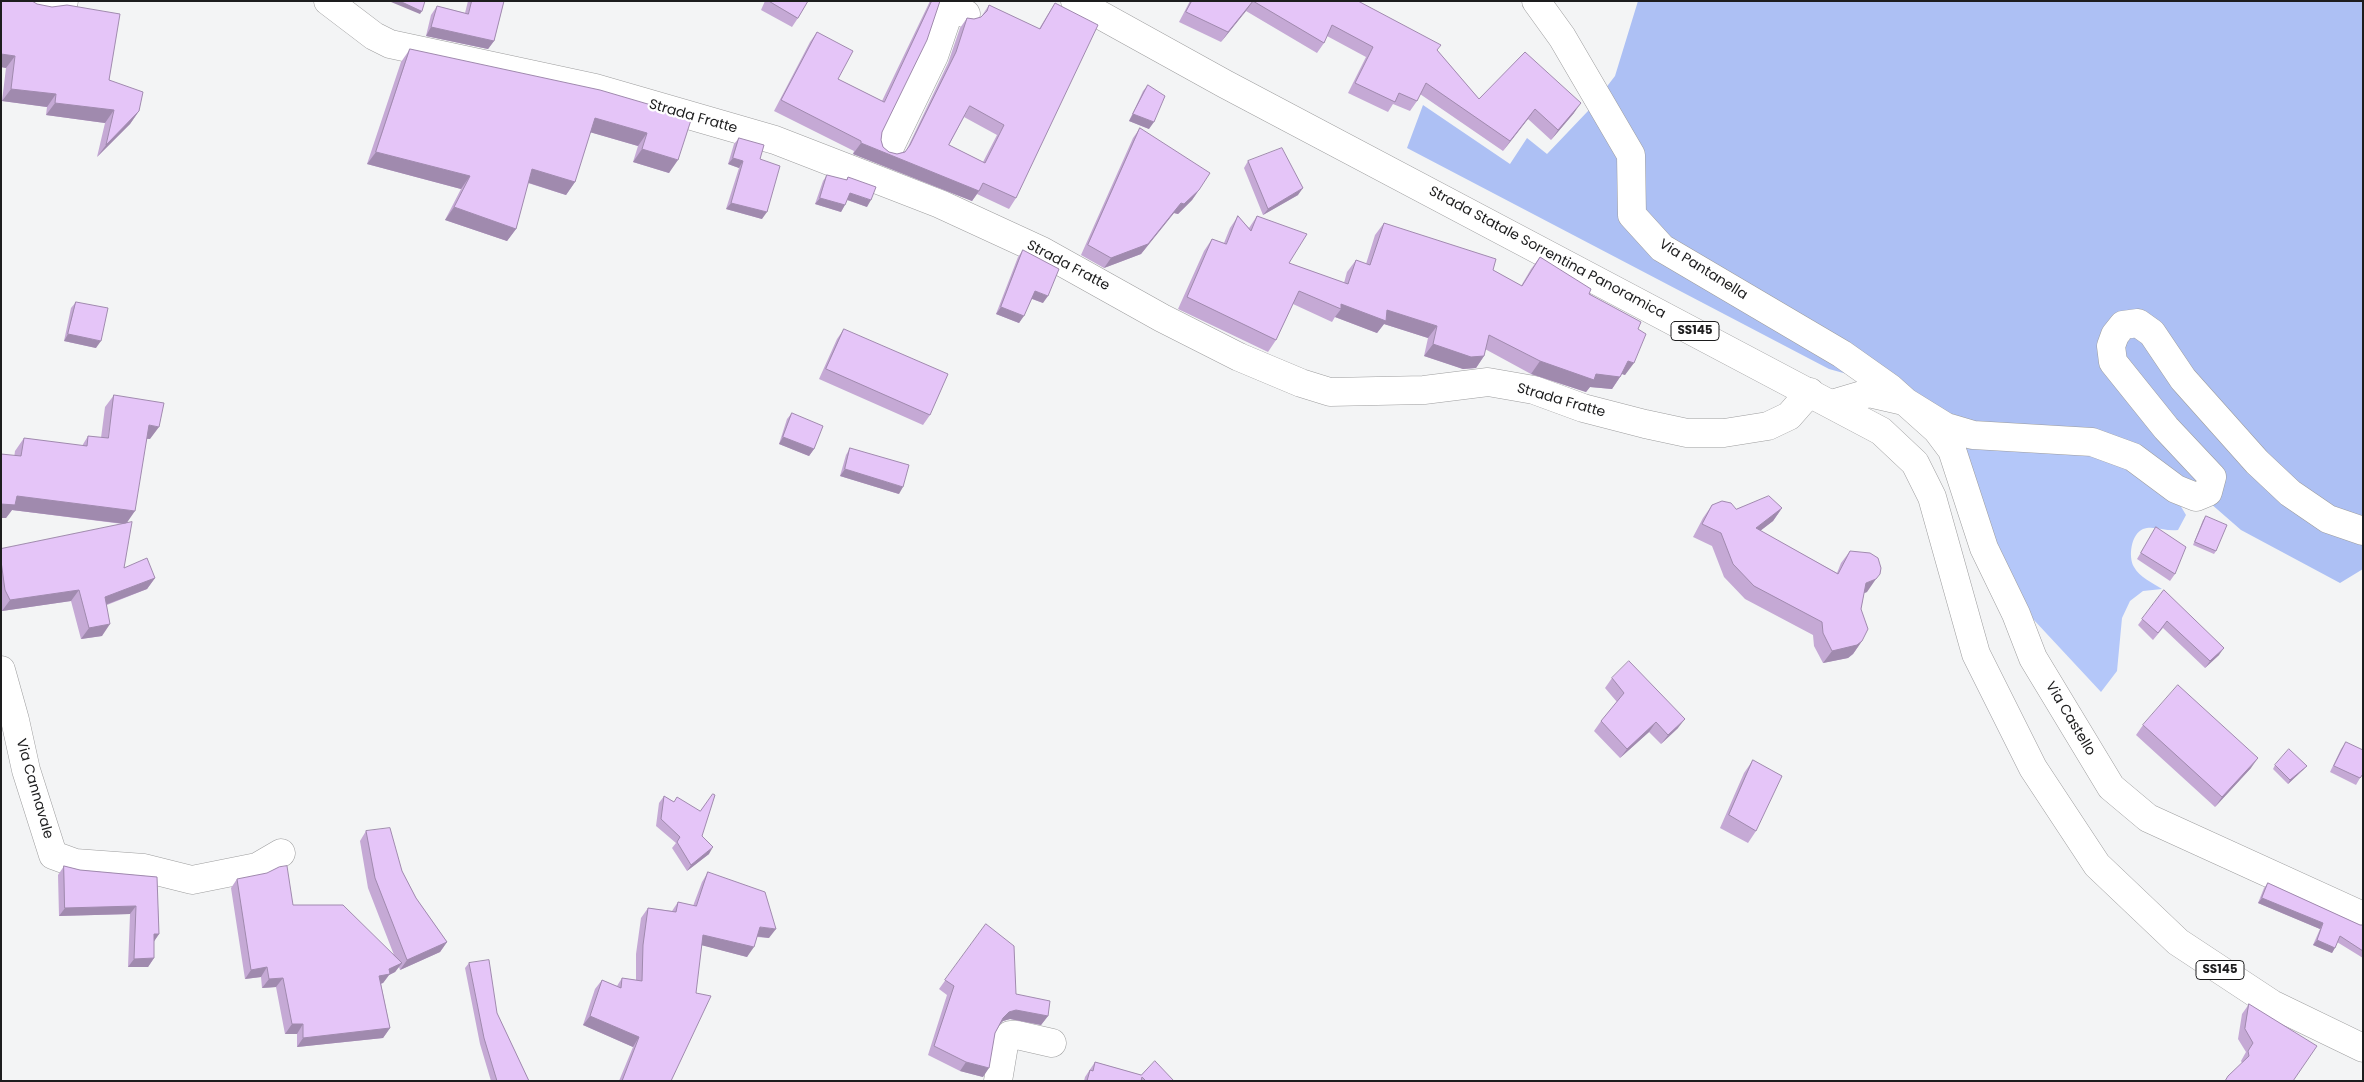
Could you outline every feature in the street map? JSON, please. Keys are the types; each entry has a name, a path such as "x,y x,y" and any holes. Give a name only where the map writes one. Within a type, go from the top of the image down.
{"street":[{"path":"32,1 46,4 60,4 64,1"},
{"name":"Strada Fratte","path":"328,1 374,36 390,44 595,88 775,140 908,190 1042,250 1162,318 1239,357 1301,384 1330,392 1424,390 1488,382 1534,390 1583,408 1687,433 1724,433 1768,426 1821,398"},
{"name":"Strada Statale Sorrentina Panoramica","path":"1075,1 1225,84 1881,431 1915,463 1932,497 1976,654 2033,768 2097,865 2178,942 2272,1004 2363,1048"},
{"name":"Via Pantanella","path":"1536,1 1562,37 1632,155 1632,215 1662,248 1842,354 1904,401"},
{"path":"889,149 934,56 951,6 966,14"},
{"path":"1821,398 1869,393 1904,401 1946,427 1972,435 2092,442 2132,457 2176,489 2196,497 2208,492 2212,477 2166,428 2113,362 2111,346 2115,335 2123,324 2138,324 2152,333 2183,379 2257,462 2290,493 2328,519 2363,531"},
{"name":"Via Castello","path":"1904,401 1937,430 1952,450 1984,548 2016,614 2033,658 2111,787 2148,818 2363,916"},
{"name":"Via Cannavale","path":"1,670 26,770 53,855 75,864 144,868 192,880 257,867 280,853"},
{"path":"998,1081 1004,1045 1010,1035 1016,1034 1052,1043"}],"shaded area":[{"path":"1638,1 2363,1 2363,569 2340,583 2241,530 2179,476 1937,412 1865,379 1829,369 1407,148 1423,105 1510,164 1527,138 1547,154 1588,111 1615,76"},
{"path":"1964,446 2075,447 2137,466 2170,488 2186,515 2178,530 2147,528 2139,532 2133,541 2131,558 2136,571 2162,589 2143,591 2130,601 2122,618 2117,671 2101,692 2033,619 2000,574"}],"building":[{"path":"1,1 32,1 52,7 67,5 120,14 109,80 143,92 139,111 106,145 114,110 55,103 56,94 11,89 15,56 1,54"},
{"path":"400,1 425,1 422,11"},
{"path":"472,1 504,1 494,41 431,27 437,6 468,14"},
{"path":"769,1 808,1 798,18"},
{"path":"932,1 940,1 927,40 882,132 881,140 883,147 889,152 897,154 905,152 910,145 956,52 967,18 981,17 987,11 989,5 1040,29 1055,3 1098,25 1016,198 983,183 979,191 861,143 861,141 781,100 817,32 853,51 838,79 884,102","holes":["970,106 1004,125 985,163 949,145"]},
{"path":"1192,1 1253,1 1228,32 1186,12"},
{"path":"1253,1 1358,1 1441,45 1437,50 1479,99 1525,52 1581,103 1558,130 1535,109 1510,141 1426,83 1417,101 1399,93 1395,102 1355,83 1373,47 1332,25 1324,43"},
{"path":"410,49 600,90 692,117 678,160 642,149 647,133 595,118 575,182 532,169 516,229 454,207 470,176 376,152"},
{"path":"1148,85 1165,96 1154,122 1133,114"},
{"path":"1140,128 1210,173 1199,190 1184,204 1181,203 1148,244 1111,258 1088,245"},
{"path":"739,138 764,145 760,159 780,166 767,212 731,203 743,161 733,158"},
{"path":"1282,148 1303,188 1268,209 1248,161"},
{"path":"827,175 847,180 848,177 876,187 871,200 850,193 845,205 820,198"},
{"path":"1238,216 1251,231 1257,216 1307,234 1289,263 1348,284 1356,260 1370,265 1384,223 1496,259 1493,270 1522,286 1540,257 1591,289 1589,294 1641,322 1638,329 1646,334 1634,363 1628,361 1620,377 1596,374 1594,380 1540,361 1489,335 1484,356 1471,357 1433,344 1437,326 1387,310 1386,321 1341,304 1341,309 1299,291 1276,340 1187,297 1212,239 1226,244"},
{"path":"1023,250 1059,269 1048,296 1035,291 1024,316 1001,307"},
{"path":"76,302 108,308 101,341 68,334"},
{"path":"844,329 948,374 930,415 826,369"},
{"path":"114,395 164,403 159,427 149,425 135,511 17,496 15,505 1,504 1,454 21,456 24,438 87,446 88,436 108,438"},
{"path":"792,413 823,426 814,449 783,437"},
{"path":"850,448 909,465 903,487 845,469"},
{"path":"1769,496 1782,508 1756,528 1838,574 1850,551 1870,553 1878,558 1881,568 1880,574 1876,579 1866,583 1861,609 1868,629 1862,641 1857,645 1832,651 1823,633 1822,622 1754,586 1733,564 1721,533 1702,524 1712,505 1722,501 1731,503 1736,509"},
{"path":"2206,516 2227,525 2216,551 2195,542"},
{"path":"132,522 124,568 147,558 155,578 105,597 110,624 89,628 79,590 10,600 5,590 1,549"},
{"path":"2156,527 2186,547 2175,574 2141,553"},
{"path":"2164,590 2224,648 2210,661 2167,621 2158,633 2142,619"},
{"path":"1629,661 1685,719 1668,735 1656,722 1627,749 1601,721 1624,693 1612,678"},
{"path":"2178,685 2258,758 2222,797 2143,725"},
{"path":"2346,742 2363,750 2363,774 2360,778 2334,766"},
{"path":"2289,749 2307,766 2290,780 2275,765"},
{"path":"1753,760 1782,776 1756,831 1729,815"},
{"path":"713,794 715,795 702,836 713,847 691,865 677,842 680,837 661,819 664,796 674,802 677,797 700,811"},
{"path":"390,828 402,871 416,898 447,942 407,960 375,878 366,831"},
{"path":"64,866 80,870 157,877 159,934 154,934 154,958 134,959 136,906 65,908"},
{"path":"287,866 293,905 343,905 402,963 389,969 390,974 379,976 390,1028 303,1038 303,1024 292,1024 283,978 269,979 267,967 251,970 237,879 267,873 279,867"},
{"path":"708,872 765,892 776,929 760,927 754,947 703,935 696,993 711,996 671,1081 622,1081 639,1037 590,1016 602,980 621,988 622,978 642,981 643,945 648,908 676,912 678,902 696,906"},
{"path":"2268,883 2363,925 2363,951 2340,936 2335,948 2317,940 2323,923 2262,898"},
{"path":"986,924 1014,946 1016,994 1050,1001 1048,1016 1016,1010 1009,1012 1003,1018 995,1033 989,1068 966,1062 934,1046 954,986 945,980"},
{"path":"489,960 497,1013 529,1081 497,1081 484,1038 469,963"},
{"path":"2249,1004 2317,1046 2293,1081 2225,1081 2249,1056 2248,1051 2253,1043 2245,1029"},
{"path":"1155,1061 1174,1081 1146,1081 1142,1077 1141,1081 1087,1081 1090,1070 1093,1071 1095,1062 1141,1075"}]}
